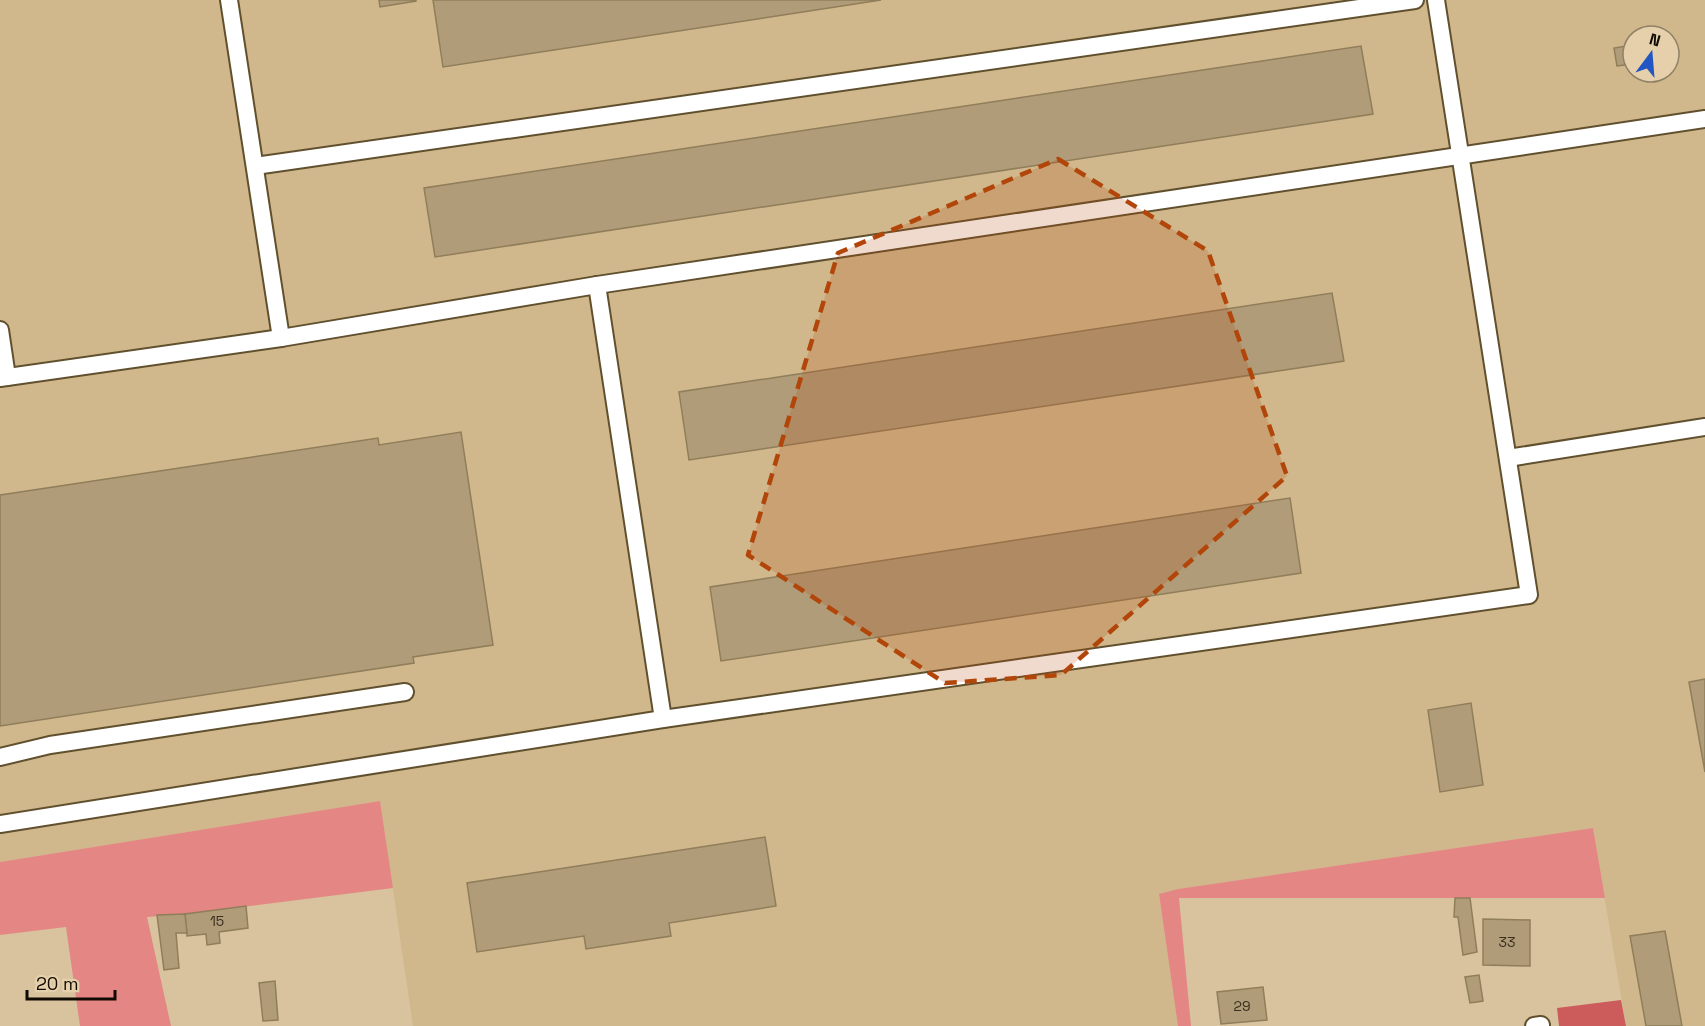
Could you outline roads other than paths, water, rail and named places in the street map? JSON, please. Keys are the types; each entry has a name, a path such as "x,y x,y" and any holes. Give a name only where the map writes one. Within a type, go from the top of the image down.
{"lane":[{"path":"229,0 281,338"},
{"path":"255,166 1415,0"},
{"path":"0,824 663,719 1529,595 1436,0"},
{"path":"0,330 4,377 281,338 597,285 1705,118"},
{"path":"597,285 663,719"},
{"path":"1508,458 1705,427"},
{"path":"0,757 50,745 405,692"}]}
